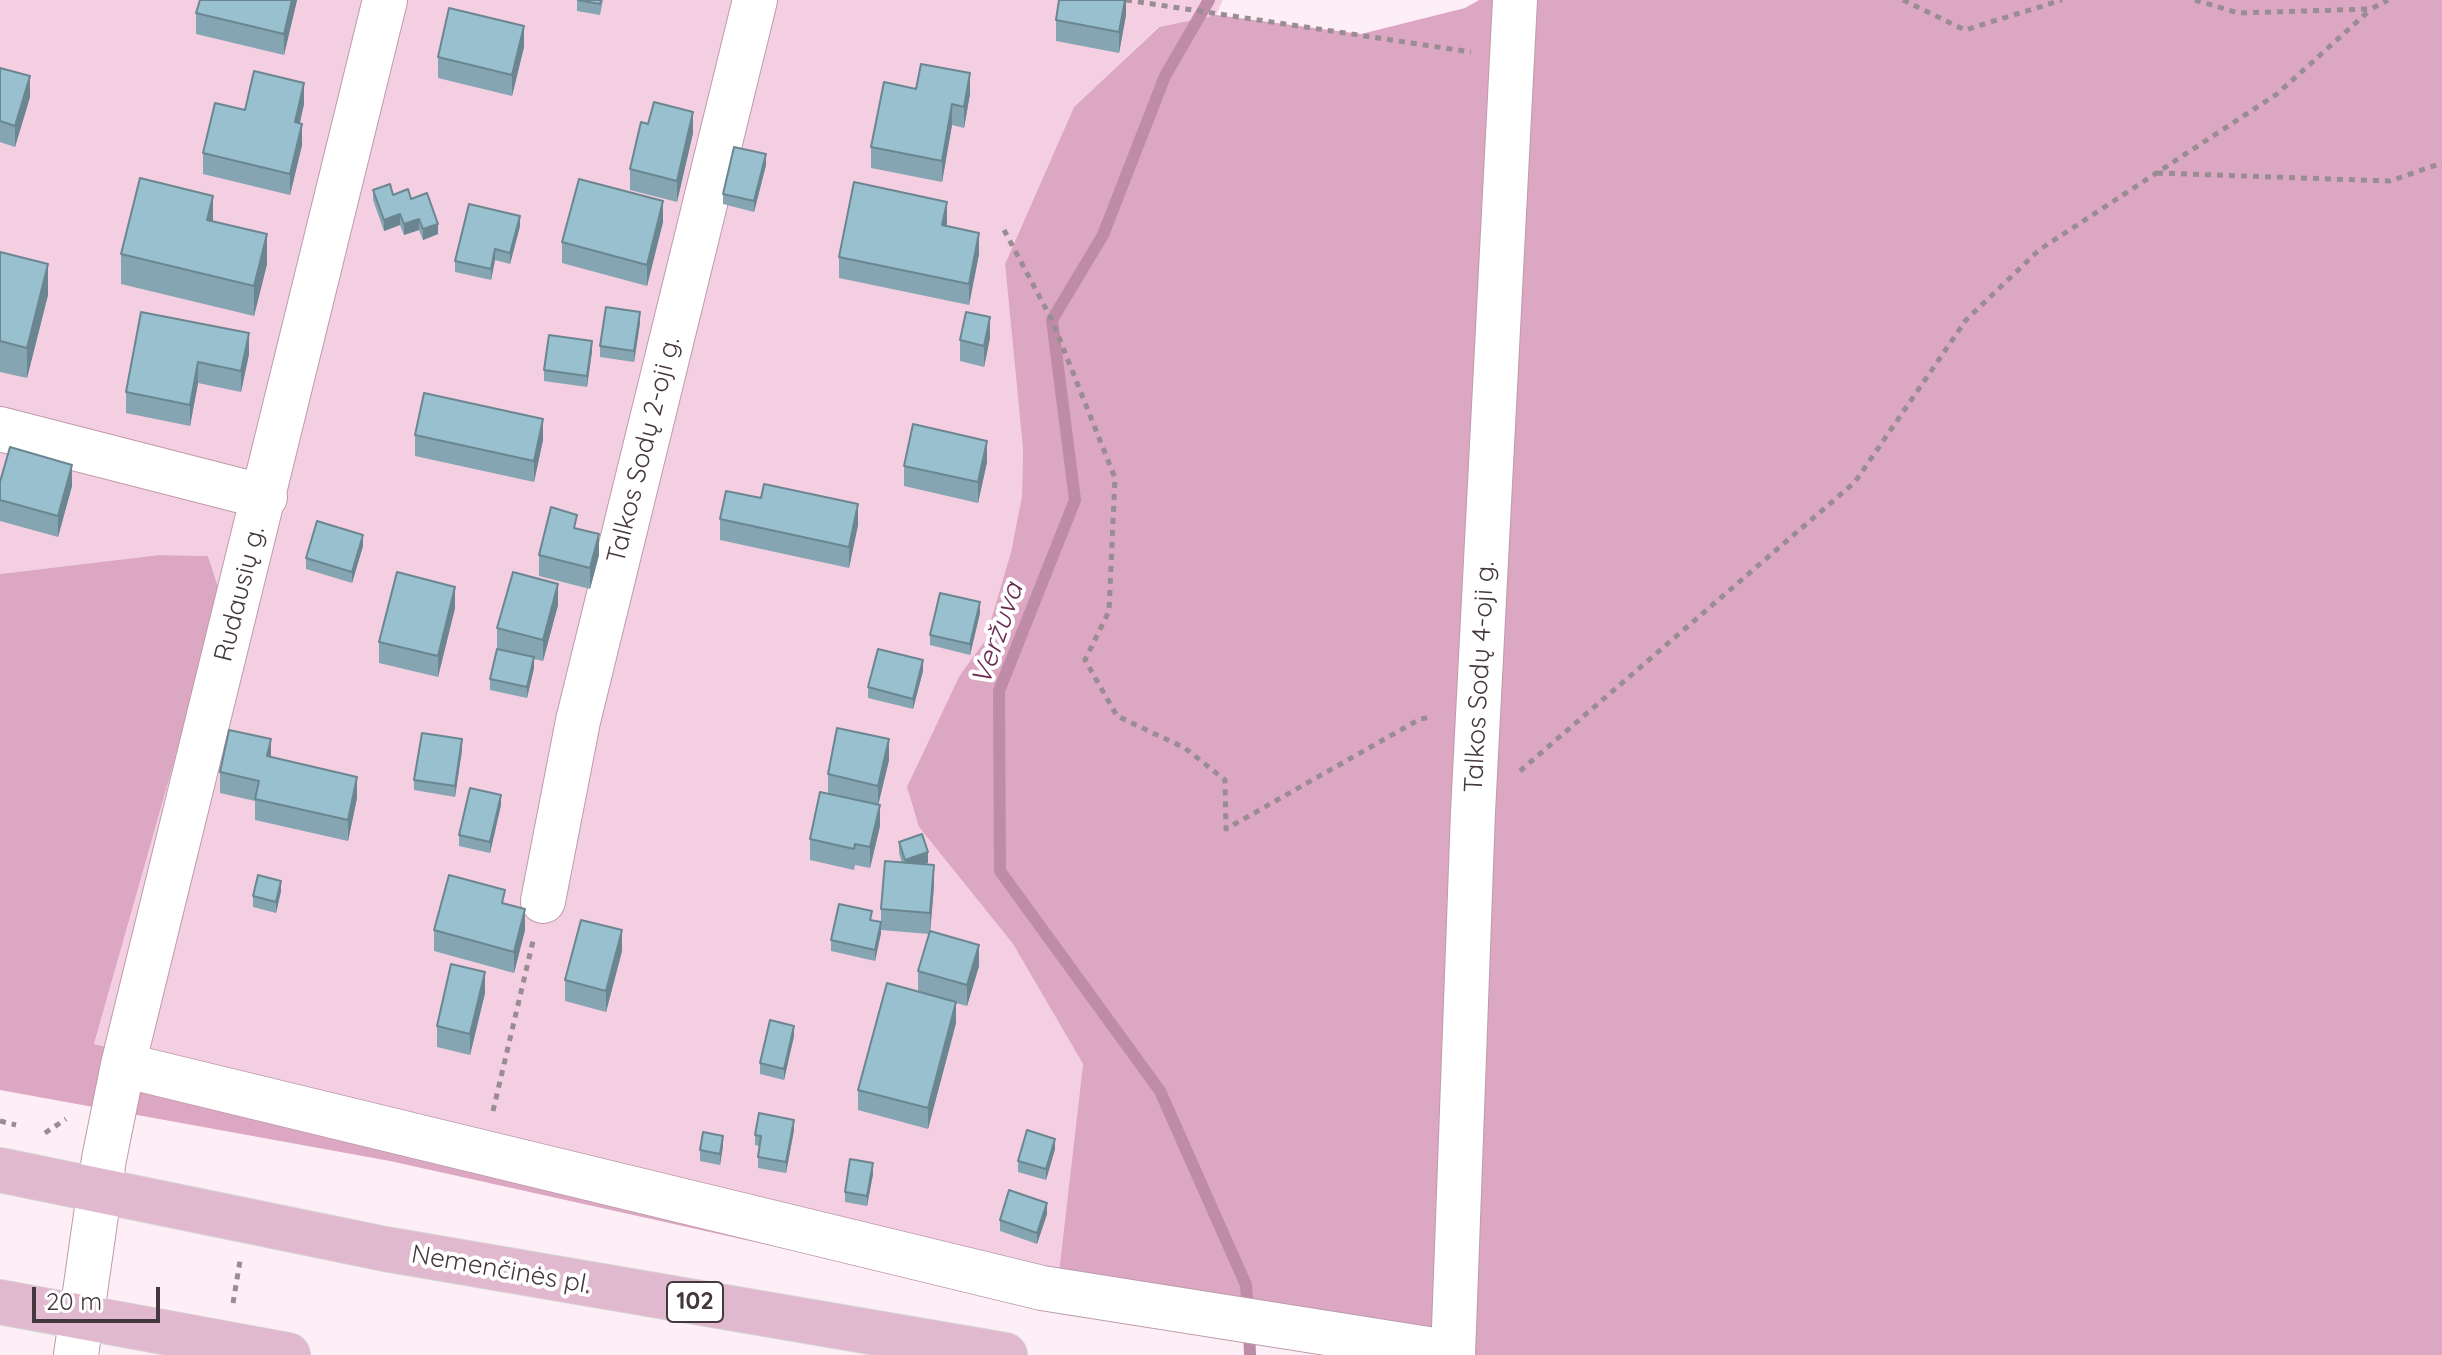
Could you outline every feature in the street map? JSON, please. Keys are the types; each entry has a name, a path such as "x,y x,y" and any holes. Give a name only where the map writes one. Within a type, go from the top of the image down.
{"main road":[{"name":"Nemenčinės pl.","path":"0,1170 246,1223 594,1287 1005,1355"},
{"path":"0,1302 78,1337 226,1345 288,1355"}],"street":[{"name":"Rudausių g.","path":"78,1337 99,1189 156,920 265,497 385,0"},
{"name":"Talkos Sodų 2-oji g.","path":"543,901 578,721 755,0"},
{"name":"Talkos Sodų 4-oji g.","path":"1453,1354 1473,812 1515,0"},
{"path":"0,429 265,497"},
{"path":"123,1065 1042,1288 1453,1354"}],"path":[{"path":"1126,0 1512,58"},
{"path":"1903,0 1965,30 2062,0"},
{"path":"2195,0 2238,13 2371,9"},
{"path":"1473,812 1855,482 1966,320 2039,250 2277,94 2371,9 2388,0"},
{"path":"2156,173 2390,181 2442,163"},
{"path":"1004,230 1052,320 1115,478 1109,611 1085,660 1117,716 1185,748 1225,780 1226,829 1420,719 1478,711"},
{"path":"483,1154 543,901"},
{"path":"226,1345 246,1223"}],"shaded area":[{"path":"0,0 1223,0 1216,15 1158,27 1074,107 1005,264 1023,450 1022,496 1011,552 985,642 960,675 919,827 1013,944 1083,1064 1059,1272 94,1044 221,596 208,556 159,555 0,574"},
{"path":"1479,0 2442,0 2442,1355 1361,1355 1061,1310 390,1161 0,1090 0,574 159,555 208,556 221,596 94,1044 1059,1272 1083,1064 1013,944 919,827 907,787 960,675 985,641 1011,552 1022,496 1023,450 1005,264 1074,107 1159,27 1216,15 1361,34 1465,8"}],"building":[{"path":"200,0 292,0 284,34 196,13"},
{"path":"578,0 601,0 600,4"},
{"path":"1059,0 1125,0 1119,32 1056,20"},
{"path":"449,8 524,26 512,75 438,57"},
{"path":"921,64 970,73 964,107 952,104 942,161 871,147 884,82 916,89"},
{"path":"0,68 30,76 15,126 0,121"},
{"path":"254,71 304,83 295,122 302,124 290,174 203,153 215,103 245,110"},
{"path":"654,102 693,112 677,181 630,169 641,122 648,124"},
{"path":"734,147 766,154 754,201 723,194"},
{"path":"140,178 213,196 207,220 267,234 254,286 121,254"},
{"path":"579,179 663,201 647,265 562,242"},
{"path":"854,182 947,202 942,225 979,233 969,284 839,257"},
{"path":"390,184 393,195 408,189 411,199 427,193 438,224 423,229 419,219 404,224 400,214 384,220 373,190"},
{"path":"469,204 520,216 510,253 495,249 491,269 455,261"},
{"path":"0,252 48,264 27,348 0,341"},
{"path":"606,307 640,312 634,351 600,346"},
{"path":"141,312 249,333 241,371 198,362 190,405 126,392"},
{"path":"966,312 990,317 984,346 960,340"},
{"path":"549,335 592,341 587,376 544,370"},
{"path":"424,393 543,419 534,461 415,435"},
{"path":"913,424 987,441 978,482 904,466"},
{"path":"10,447 72,465 58,516 0,500 0,482"},
{"path":"764,484 858,504 849,547 720,519 726,491 761,498"},
{"path":"551,507 577,515 574,528 599,534 590,568 539,555"},
{"path":"317,521 363,535 352,572 306,558"},
{"path":"397,572 455,587 438,656 379,642"},
{"path":"513,572 558,584 543,640 497,628"},
{"path":"940,593 980,602 970,644 930,635"},
{"path":"497,649 534,657 527,687 490,679"},
{"path":"878,649 923,660 913,699 868,687"},
{"path":"837,728 889,739 878,786 828,774"},
{"path":"229,730 271,739 267,756 357,777 348,820 255,799 259,781 220,772"},
{"path":"422,733 462,739 455,786 414,780"},
{"path":"470,788 501,795 490,842 459,835"},
{"path":"820,792 880,805 870,847 855,844 854,849 810,839"},
{"path":"922,834 928,852 905,860 899,842"},
{"path":"885,861 934,865 930,913 881,909"},
{"path":"258,875 281,881 276,902 253,896"},
{"path":"449,875 505,890 502,903 525,909 514,952 434,930"},
{"path":"839,904 872,911 870,920 881,922 875,950 831,940"},
{"path":"581,920 622,930 606,991 565,980"},
{"path":"930,931 979,945 967,985 918,971"},
{"path":"451,964 485,972 470,1034 437,1026"},
{"path":"887,983 956,1002 928,1108 858,1090"},
{"path":"770,1020 794,1026 784,1069 760,1063"},
{"path":"759,1113 794,1120 786,1162 758,1157 761,1136 755,1135"},
{"path":"1027,1130 1055,1139 1046,1169 1018,1161"},
{"path":"703,1132 723,1136 720,1154 700,1150"},
{"path":"850,1159 873,1163 867,1196 845,1192"},
{"path":"1009,1190 1047,1203 1037,1233 1000,1220"}],"waterway":[{"name":"Veržuva","path":"1209,0 1165,76 1103,235 1052,320 1075,500 999,691 1000,871 1160,1091 1246,1285 1248,1312"},
{"name":"Veržuva","path":"1249,1330 1250,1355"}]}
